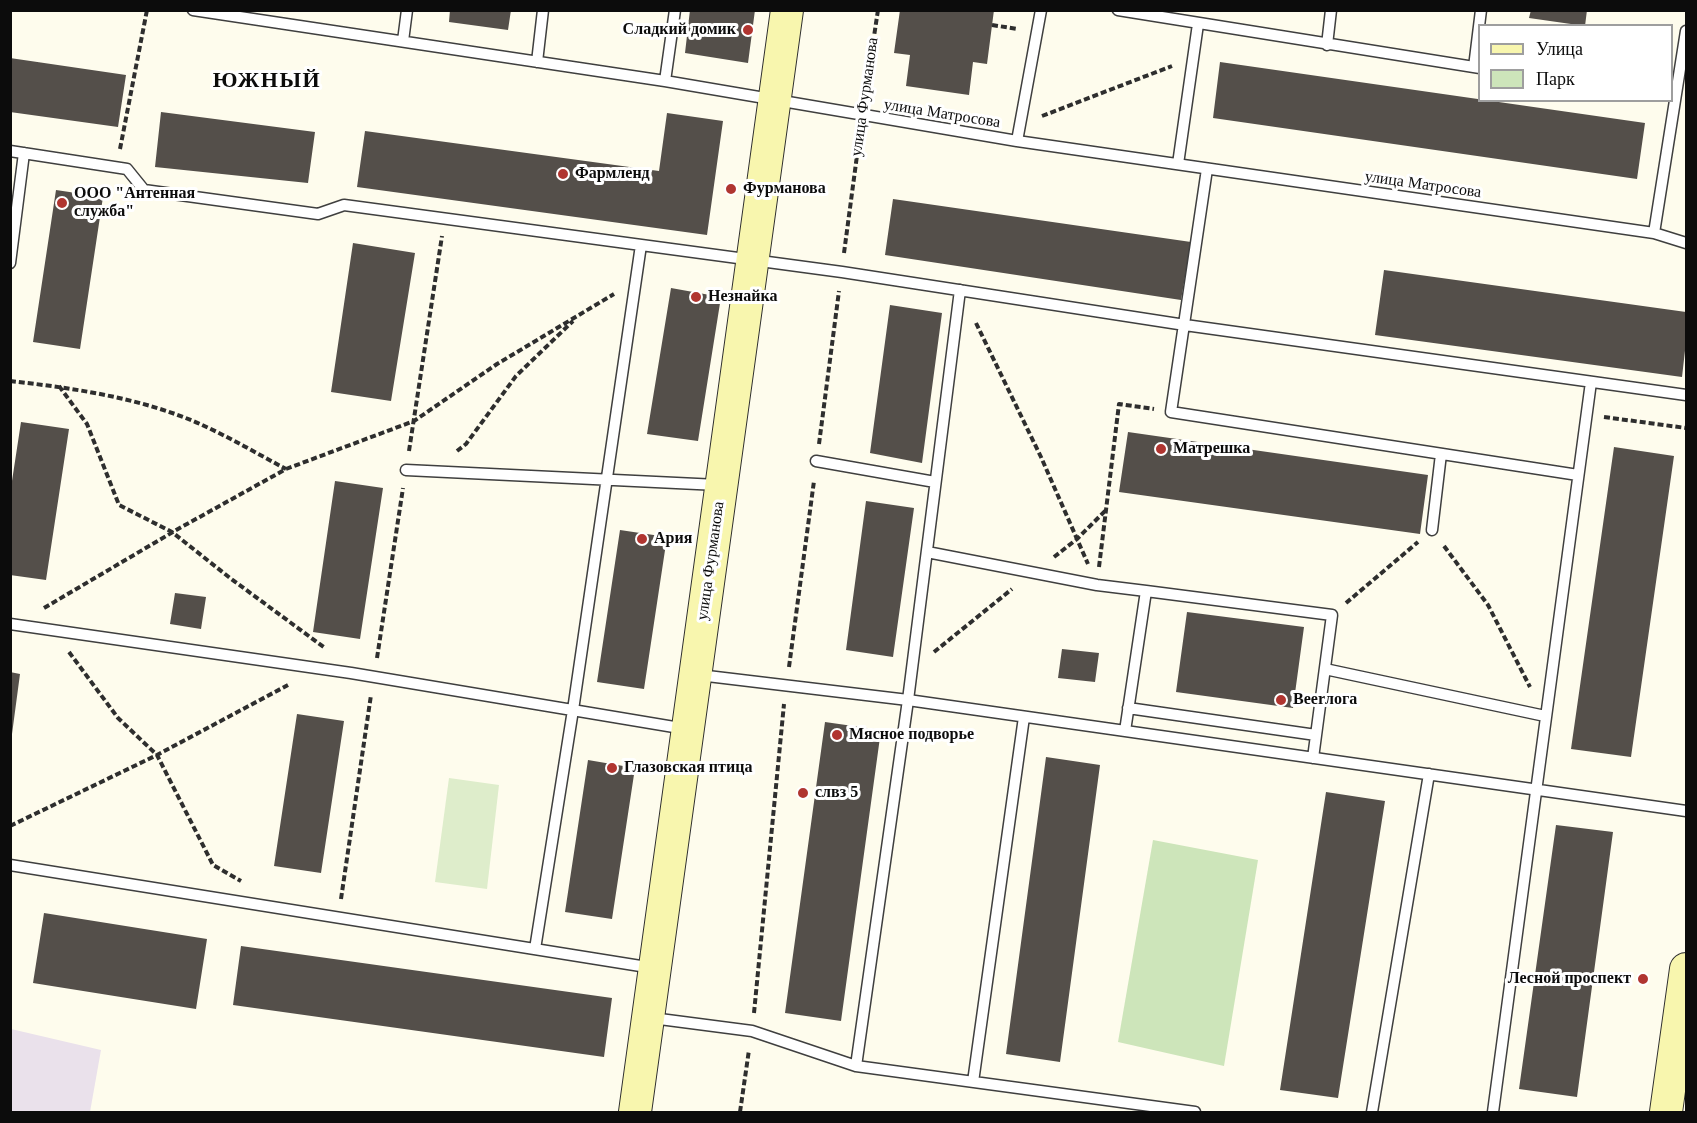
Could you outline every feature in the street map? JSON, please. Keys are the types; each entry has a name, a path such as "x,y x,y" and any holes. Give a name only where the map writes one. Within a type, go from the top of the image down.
{"main road":[{"name":"улица Фурманова","path":"635,1113 787,10"},
{"path":"1666,1113 1686,969"}],"lane":[{"name":"улица Матросова","path":"194,10 665,81 1017,141 1654,233 1686,243"},
{"path":"403,41 407,10"},
{"path":"537,62 543,10"},
{"path":"665,81 675,10"},
{"path":"1017,141 1041,10"},
{"path":"1118,10 1477,67"},
{"path":"1327,45 1331,10"},
{"path":"1178,164 1198,24"},
{"path":"1654,233 1686,31"},
{"path":"10,151 127,169 144,190 318,214 344,205 842,272 1185,325 1686,395"},
{"path":"10,263 24,153"},
{"path":"1207,169 1171,412 1578,474"},
{"path":"535,949 573,710 640,245"},
{"path":"856,1066 908,700 960,290"},
{"path":"1493,1113 1591,382"},
{"path":"1432,530 1441,454"},
{"path":"816,461 935,482"},
{"path":"406,470 607,477 721,485"},
{"path":"927,552 1097,585 1332,615 1313,758"},
{"path":"1125,731 1146,591"},
{"path":"13,625 351,673 688,729"},
{"path":"1325,669 1545,716"},
{"path":"695,674 908,700 1686,811"},
{"path":"1128,708 1316,735"},
{"path":"973,1082 1024,717"},
{"path":"1372,1113 1429,774"},
{"path":"10,865 655,969"},
{"path":"648,1018 752,1031 856,1066 1195,1113"}],"path":[{"path":"117,167 147,10"},
{"name":"улица Фурманова","path":"740,1113 752,1031 786,685 878,10"},
{"path":"1017,141 1029,122 1160,70 1193,60"},
{"path":"13,625 172,532 286,469 414,421 497,364 635,282"},
{"path":"960,290 1041,457 1097,585"},
{"path":"433,471 466,444 516,376 578,316"},
{"path":"10,381 59,386 141,405 199,423 286,469"},
{"path":"59,386 87,424 119,506 172,532 230,579 335,655 351,673"},
{"path":"1097,585 1119,404 1171,412"},
{"path":"1586,415 1686,428"},
{"path":"1332,615 1432,530 1488,605 1545,716"},
{"path":"10,826 157,755 294,681"}],"shaded area":[{"path":"11,1029 101,1050 90,1112 11,1112"}],"green space":[{"path":"449,778 499,785 487,889 435,882"},
{"path":"1153,840 1258,860 1224,1066 1118,1042"}],"building":[{"path":"450,10 511,10 508,30 449,22"},
{"path":"690,10 755,10 748,63 685,53"},
{"path":"900,10 994,10 987,64 973,62 969,95 906,86 910,55 894,53"},
{"path":"1531,10 1587,10 1585,24 1529,18"},
{"path":"10,58 126,75 118,127 10,112"},
{"path":"1220,62 1478,99 1478,102 1499,102 1645,123 1637,179 1213,118"},
{"path":"161,112 315,132 308,183 155,167"},
{"path":"667,113 723,121 707,235 357,187 365,131 659,171"},
{"path":"56,190 103,197 80,349 33,342"},
{"path":"893,199 1191,242 1181,300 885,255"},
{"path":"353,243 415,253 391,401 331,392"},
{"path":"1384,270 1686,312 1686,342 1682,377 1375,335"},
{"path":"671,288 721,297 698,441 647,434"},
{"path":"890,305 942,313 922,463 870,453"},
{"path":"21,422 69,429 46,580 10,575 10,494"},
{"path":"1128,432 1428,475 1420,534 1119,492"},
{"path":"1614,447 1674,456 1631,757 1571,749"},
{"path":"335,481 383,488 360,639 313,632"},
{"path":"866,501 914,508 893,657 846,650"},
{"path":"620,530 667,537 644,689 597,682"},
{"path":"175,593 206,597 201,629 170,624"},
{"path":"1187,612 1304,627 1293,708 1176,692"},
{"path":"1062,649 1099,653 1095,682 1058,678"},
{"path":"10,672 20,674 12,734 10,734"},
{"path":"297,714 344,721 321,873 274,866"},
{"path":"825,722 881,730 841,1021 785,1013"},
{"path":"1046,757 1100,765 1060,1062 1006,1054"},
{"path":"588,760 635,768 612,919 565,912"},
{"path":"1326,792 1385,801 1338,1098 1280,1090"},
{"path":"1556,825 1613,832 1577,1097 1519,1089"},
{"path":"44,913 207,939 196,1009 33,983"},
{"path":"241,946 612,998 604,1057 233,1005"}],"place":[{"name":"Сладкий домик","path":"748,30"},
{"name":"Фармленд","path":"563,174"},
{"name":"Фурманова","path":"731,189"},
{"name":"ООО \"Антенная служба\"","path":"62,203"},
{"name":"Незнайка","path":"696,297"},
{"name":"Матрешка","path":"1161,449"},
{"name":"Ария","path":"642,539"},
{"name":"Beerлога","path":"1281,700"},
{"name":"Мясное подворье","path":"837,735"},
{"name":"Глазовская птица","path":"612,768"},
{"name":"слвз 5","path":"803,793"},
{"name":"Лесной проспект","path":"1643,979"}],"district":[{"name":"ЮЖНЫЙ","path":"267,81"}]}
